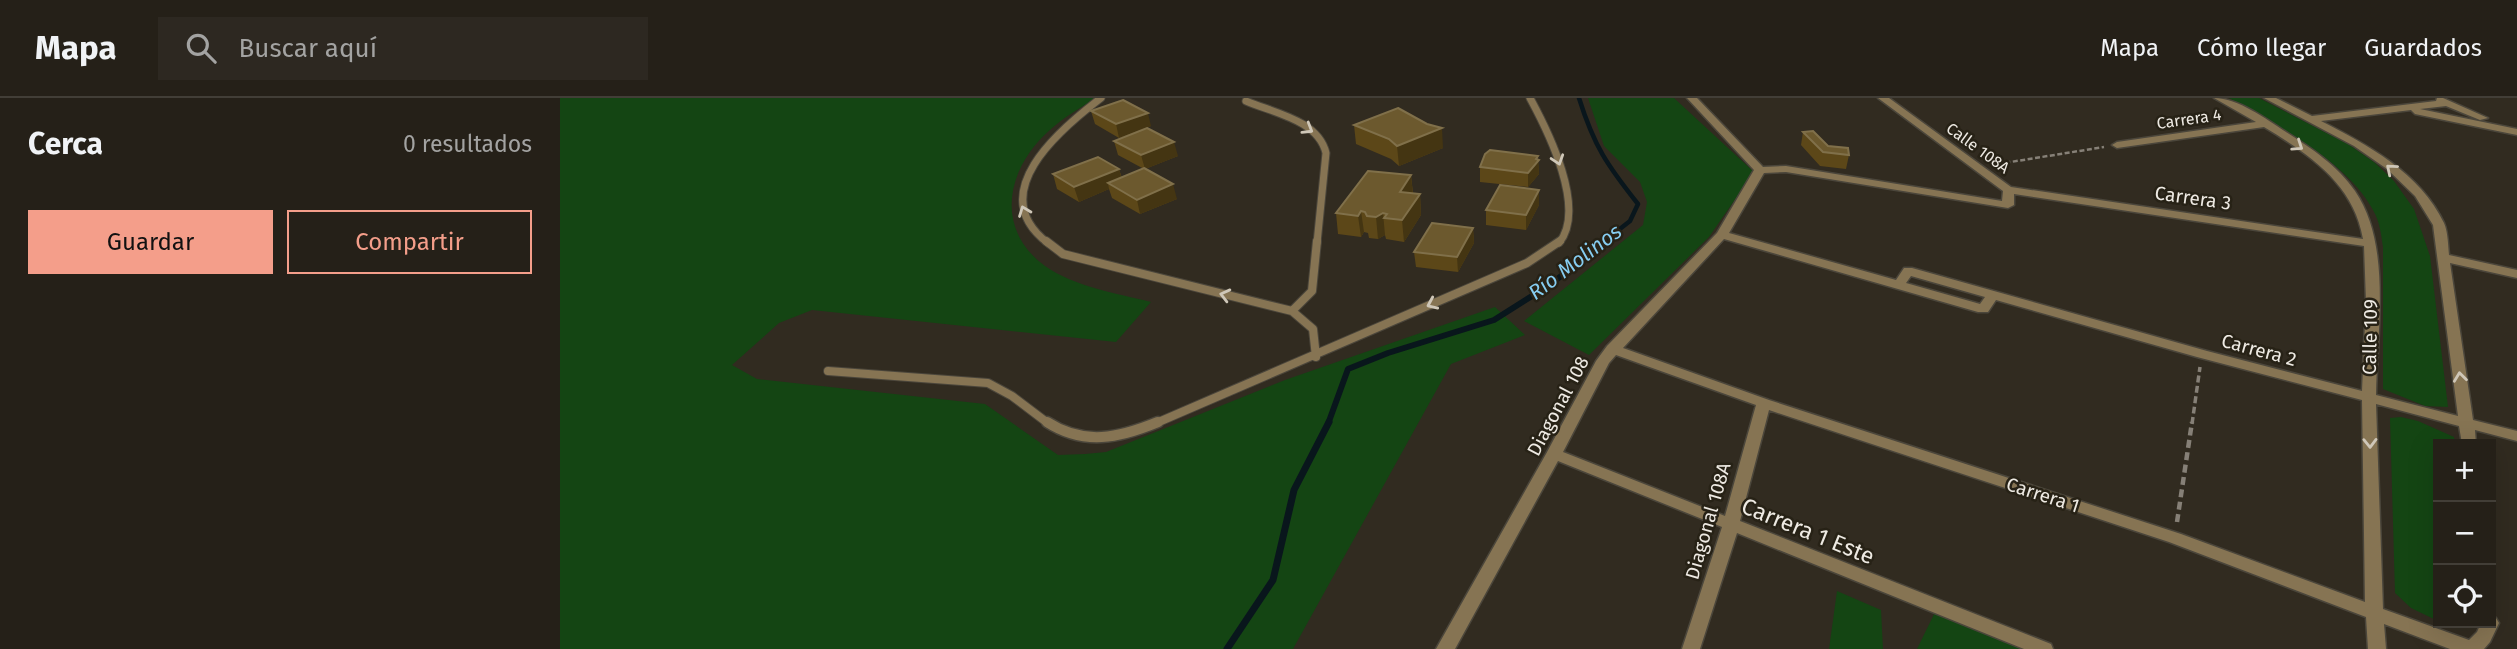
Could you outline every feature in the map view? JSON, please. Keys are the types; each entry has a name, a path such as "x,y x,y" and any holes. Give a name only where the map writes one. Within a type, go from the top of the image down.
{"street":[{"path":"1692,98 1760,170"},
{"name":"Calle 108A","path":"1760,170 1786,169 2008,205 2008,190 1883,98"},
{"name":"Calle 109","path":"2219,98 2266,124 2318,160 2344,185 2360,207 2371,244 2370,398 2377,649"},
{"path":"2269,98 2358,144 2391,167 2419,194 2439,225 2446,258 2468,439"},
{"path":"2313,119 2402,109 2441,100 2514,131"},
{"path":"2402,109 2514,131"},
{"name":"Carrera 4","path":"2117,145 2266,124"},
{"name":"Diagonal 108","path":"1446,649 1555,454 1603,361 1722,236 1760,170"},
{"name":"Carrera 3","path":"2008,190 2371,244"},
{"name":"Carrera 2","path":"1722,236 1899,285 1908,271 2202,354 2517,436"},
{"path":"2446,258 2517,274"},
{"name":"Carrera 1","path":"1612,349 1764,403 2175,538 2472,649"},
{"name":"Diagonal 108A","path":"1691,649 1731,525 1764,403"},
{"name":"Carrera 1 Este","path":"1555,454 2044,649"},
{"path":"2472,649 2484,637 2488,628"}],"lane":[{"path":"1101,98 1063,127 1033,162 1024,181 1020,199 1024,214 1039,237 1063,254 1292,311 1311,323 1318,337 1316,357"},
{"path":"828,371 988,383 1007,391 1068,435 1096,439 1138,428 1316,357 1527,263 1555,247 1564,236 1567,192 1557,155 1531,98"},
{"path":"1250,99 1313,129 1323,140 1326,153 1312,291 1292,311"}],"path":[{"path":"1976,167 2117,145"},
{"path":"2175,538 2202,354"}],"green space":[{"path":"560,98 1095,98 1056,125 1036,144 1024,161 1016,179 1012,216 1018,234 1029,251 1045,266 1082,284 1151,302 1116,342 812,310 779,323 732,365 757,379 985,404 1058,455 1106,452 1285,380 1495,307 1525,335 1451,364 1293,649 560,649"},
{"path":"1588,98 1674,98 1754,172 1709,237 1589,355 1524,321 1643,225 1647,202 1640,182 1604,146"},
{"path":"2229,98 2259,98 2348,144 2374,162 2394,181 2414,209 2430,256 2448,407 2425,406 2383,389 2383,247 2377,219 2361,192 2328,160 2309,146"},
{"path":"2401,417 2418,421 2454,437 2433,439 2433,619 2411,608 2395,593 2390,418"},
{"path":"1837,591 1881,610 1883,649 1829,649"},
{"path":"1937,608 2027,649 1917,649"}],"building":[{"path":"1123,100 1148,113 1116,124 1091,111"},
{"path":"1398,108 1427,124 1442,128 1397,146 1389,139 1354,125"},
{"path":"1147,128 1174,142 1141,155 1114,141"},
{"path":"1813,131 1828,146 1848,148 1849,155 1823,152 1803,132"},
{"path":"1490,150 1538,156 1536,159 1539,160 1528,173 1480,167 1485,154"},
{"path":"1098,157 1119,169 1074,187 1053,174"},
{"path":"1144,168 1173,184 1137,200 1108,183"},
{"path":"1368,171 1411,175 1400,192 1420,194 1402,220 1384,218 1387,214 1383,213 1376,217 1367,216 1361,211 1358,216 1336,213"},
{"path":"1500,185 1539,190 1526,215 1486,210"},
{"path":"1432,223 1473,228 1457,257 1414,252"}],"waterway":[{"name":"Río Molinos","path":"1579,98 1602,154 1638,204 1630,221 1602,243"},
{"name":"Río Molinos","path":"1328,424 1348,369 1388,353 1494,320 1551,284 1605,241"},
{"path":"1227,649 1273,580 1294,490 1328,424"}]}
